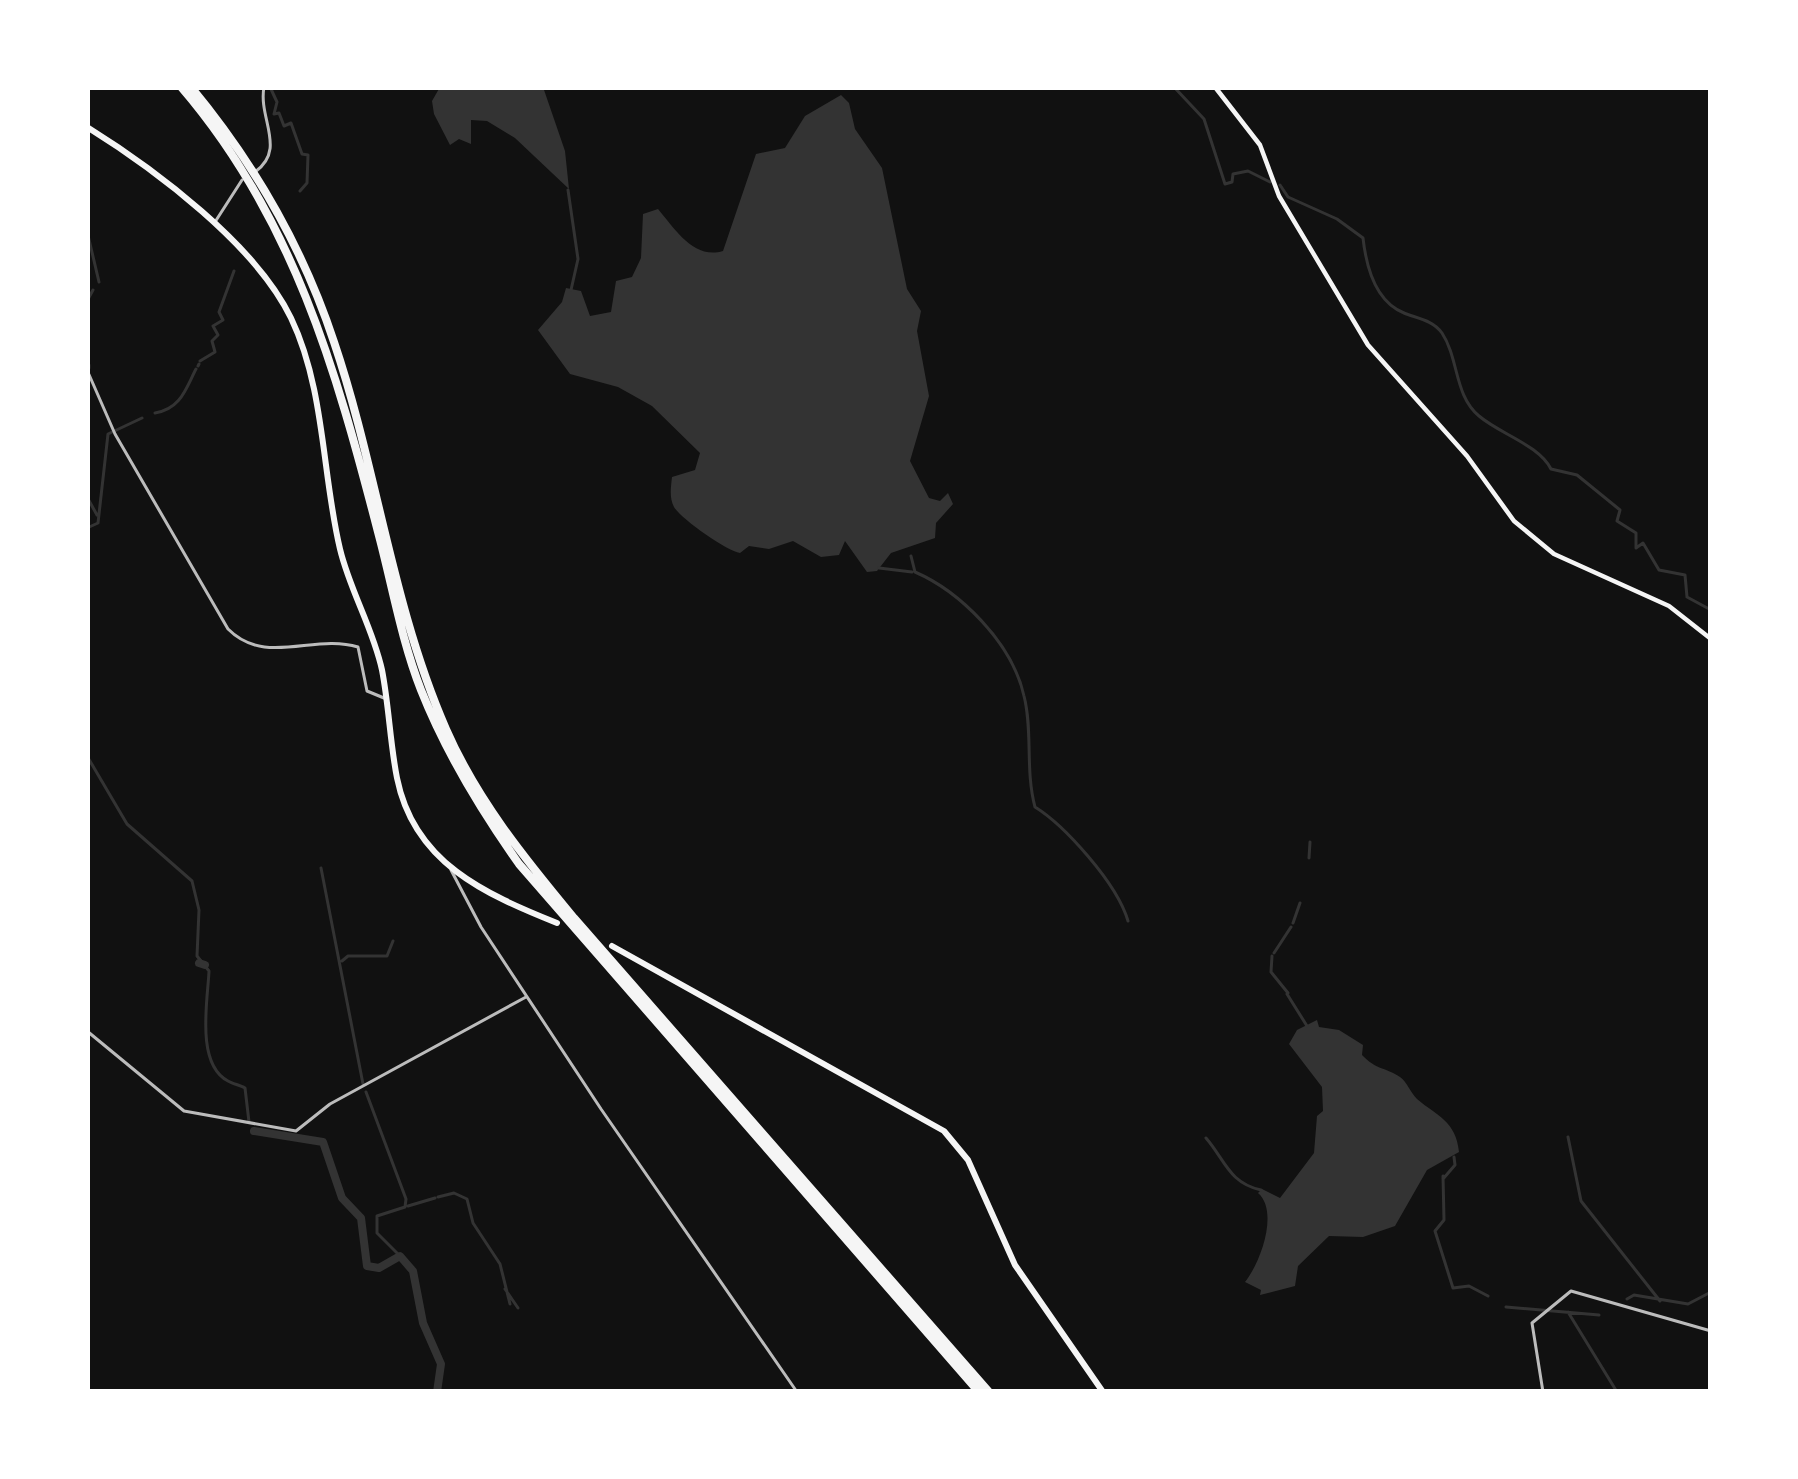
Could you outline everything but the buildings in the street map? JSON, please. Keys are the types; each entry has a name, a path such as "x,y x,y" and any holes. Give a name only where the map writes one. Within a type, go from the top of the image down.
{"highway":[{"path":"181,87 247,170"},
{"path":"191,87 256,183 325,316 412,636 447,731 473,782 550,890 984,1392"},
{"path":"256,183 298,268 326,341 409,653 466,785 519,864 949,1358 984,1392"}],"main road":[{"path":"1215,87 1260,145 1279,196 1368,345 1467,456 1514,520 1554,554 1669,606 1711,639"},
{"path":"87,127 213,225 269,281 297,330 308,364 340,549 375,643 402,798 425,843 451,870 490,895 557,923"},
{"path":"612,946 944,1131 968,1160 1015,1265 1103,1392"}],"street":[{"path":"213,225 233,189 264,166 272,152 261,110 264,87"},
{"path":"87,370 114,431 219,616 238,638 271,649 353,645 363,657 368,692 386,699"},
{"path":"451,870 528,997 797,1392"},
{"path":"87,1031 184,1111 296,1131 330,1104 528,997"},
{"path":"1543,1392 1532,1323 1571,1291 1711,1331"}],"shaded area":[{"path":"440,87 543,87 565,151 569,189 515,138 487,121 471,120 471,144 459,139 450,145 434,114 432,101"},
{"path":"841,95 849,103 855,129 882,168 907,289 921,311 917,331 929,396 910,461 929,498 940,501 948,493 953,504 936,523 935,538 891,553 877,571 867,572 845,541 839,555 821,557 793,541 769,549 749,546 740,553 695,526 674,507 671,488 672,477 695,470 700,453 652,406 618,387 570,374 538,330 562,302 566,288 581,291 590,316 611,312 616,281 632,277 641,258 643,214 658,209 694,247 723,251 756,154 785,148 805,116"},
{"path":"1317,1020 1319,1027 1339,1030 1363,1045 1367,1060 1402,1079 1417,1099 1450,1126 1459,1152 1427,1170 1395,1226 1363,1237 1329,1236 1298,1266 1295,1286 1260,1295 1261,1290 1245,1282 1262,1250 1267,1224 1258,1193 1262,1189 1280,1198 1314,1153 1317,1116 1323,1111 1322,1087 1289,1044 1297,1030"}],"waterway":[{"path":"270,87 277,102 274,114 279,113 284,126 291,123 302,154 308,155 307,183 300,191"},
{"path":"1174,87 1204,119 1225,184 1232,182 1233,174 1248,171 1270,182"},
{"path":"1280,185 1288,197 1337,219 1363,238 1379,291 1394,307 1442,333 1465,398 1479,416 1538,453 1551,469 1577,475 1620,510 1617,521 1636,533 1636,548 1643,543 1659,570 1685,575 1687,597 1711,610"},
{"path":"568,190 578,259 571,290"},
{"path":"87,231 99,282"},
{"path":"200,361 215,352 212,341 218,335 213,326 223,320 219,312 234,271"},
{"path":"87,301 93,290"},
{"path":"155,413 177,402 196,369"},
{"path":"87,385 87,398"},
{"path":"87,528 98,523 108,434 142,418"},
{"path":"87,497 97,515"},
{"path":"911,556 915,572 966,605 1008,657 1027,709 1035,807 1088,856 1128,921"},
{"path":"879,568 912,572"},
{"path":"87,756 127,824 192,881 199,910 197,956 209,971 207,1046 218,1072 245,1088 249,1122"},
{"path":"1309,858 1310,842"},
{"path":"321,868 363,1084"},
{"path":"1293,923 1300,903"},
{"path":"1274,953 1291,927"},
{"path":"342,961 348,956 387,956 393,941"},
{"path":"1272,956 1271,972 1288,993"},
{"path":"199,963 205,965"},
{"path":"1287,994 1307,1026"},
{"path":"366,1092 406,1199 405,1207 377,1216 377,1233 400,1256"},
{"path":"254,1131 323,1142 342,1198 361,1218 367,1266 379,1268 400,1256 413,1271 423,1323 441,1364 437,1392"},
{"path":"1568,1137 1581,1201 1660,1301"},
{"path":"1206,1138 1235,1176 1261,1190"},
{"path":"1443,1179 1455,1165 1454,1157"},
{"path":"1443,1176 1444,1220 1435,1231 1453,1288 1469,1286 1488,1296"},
{"path":"438,1197 454,1193 467,1199 473,1223 500,1264 510,1304"},
{"path":"408,1206 435,1198"},
{"path":"505,1289 518,1308"},
{"path":"1627,1299 1634,1295 1688,1304 1711,1292"},
{"path":"1506,1307 1599,1315"},
{"path":"1568,1312 1617,1392"}]}
